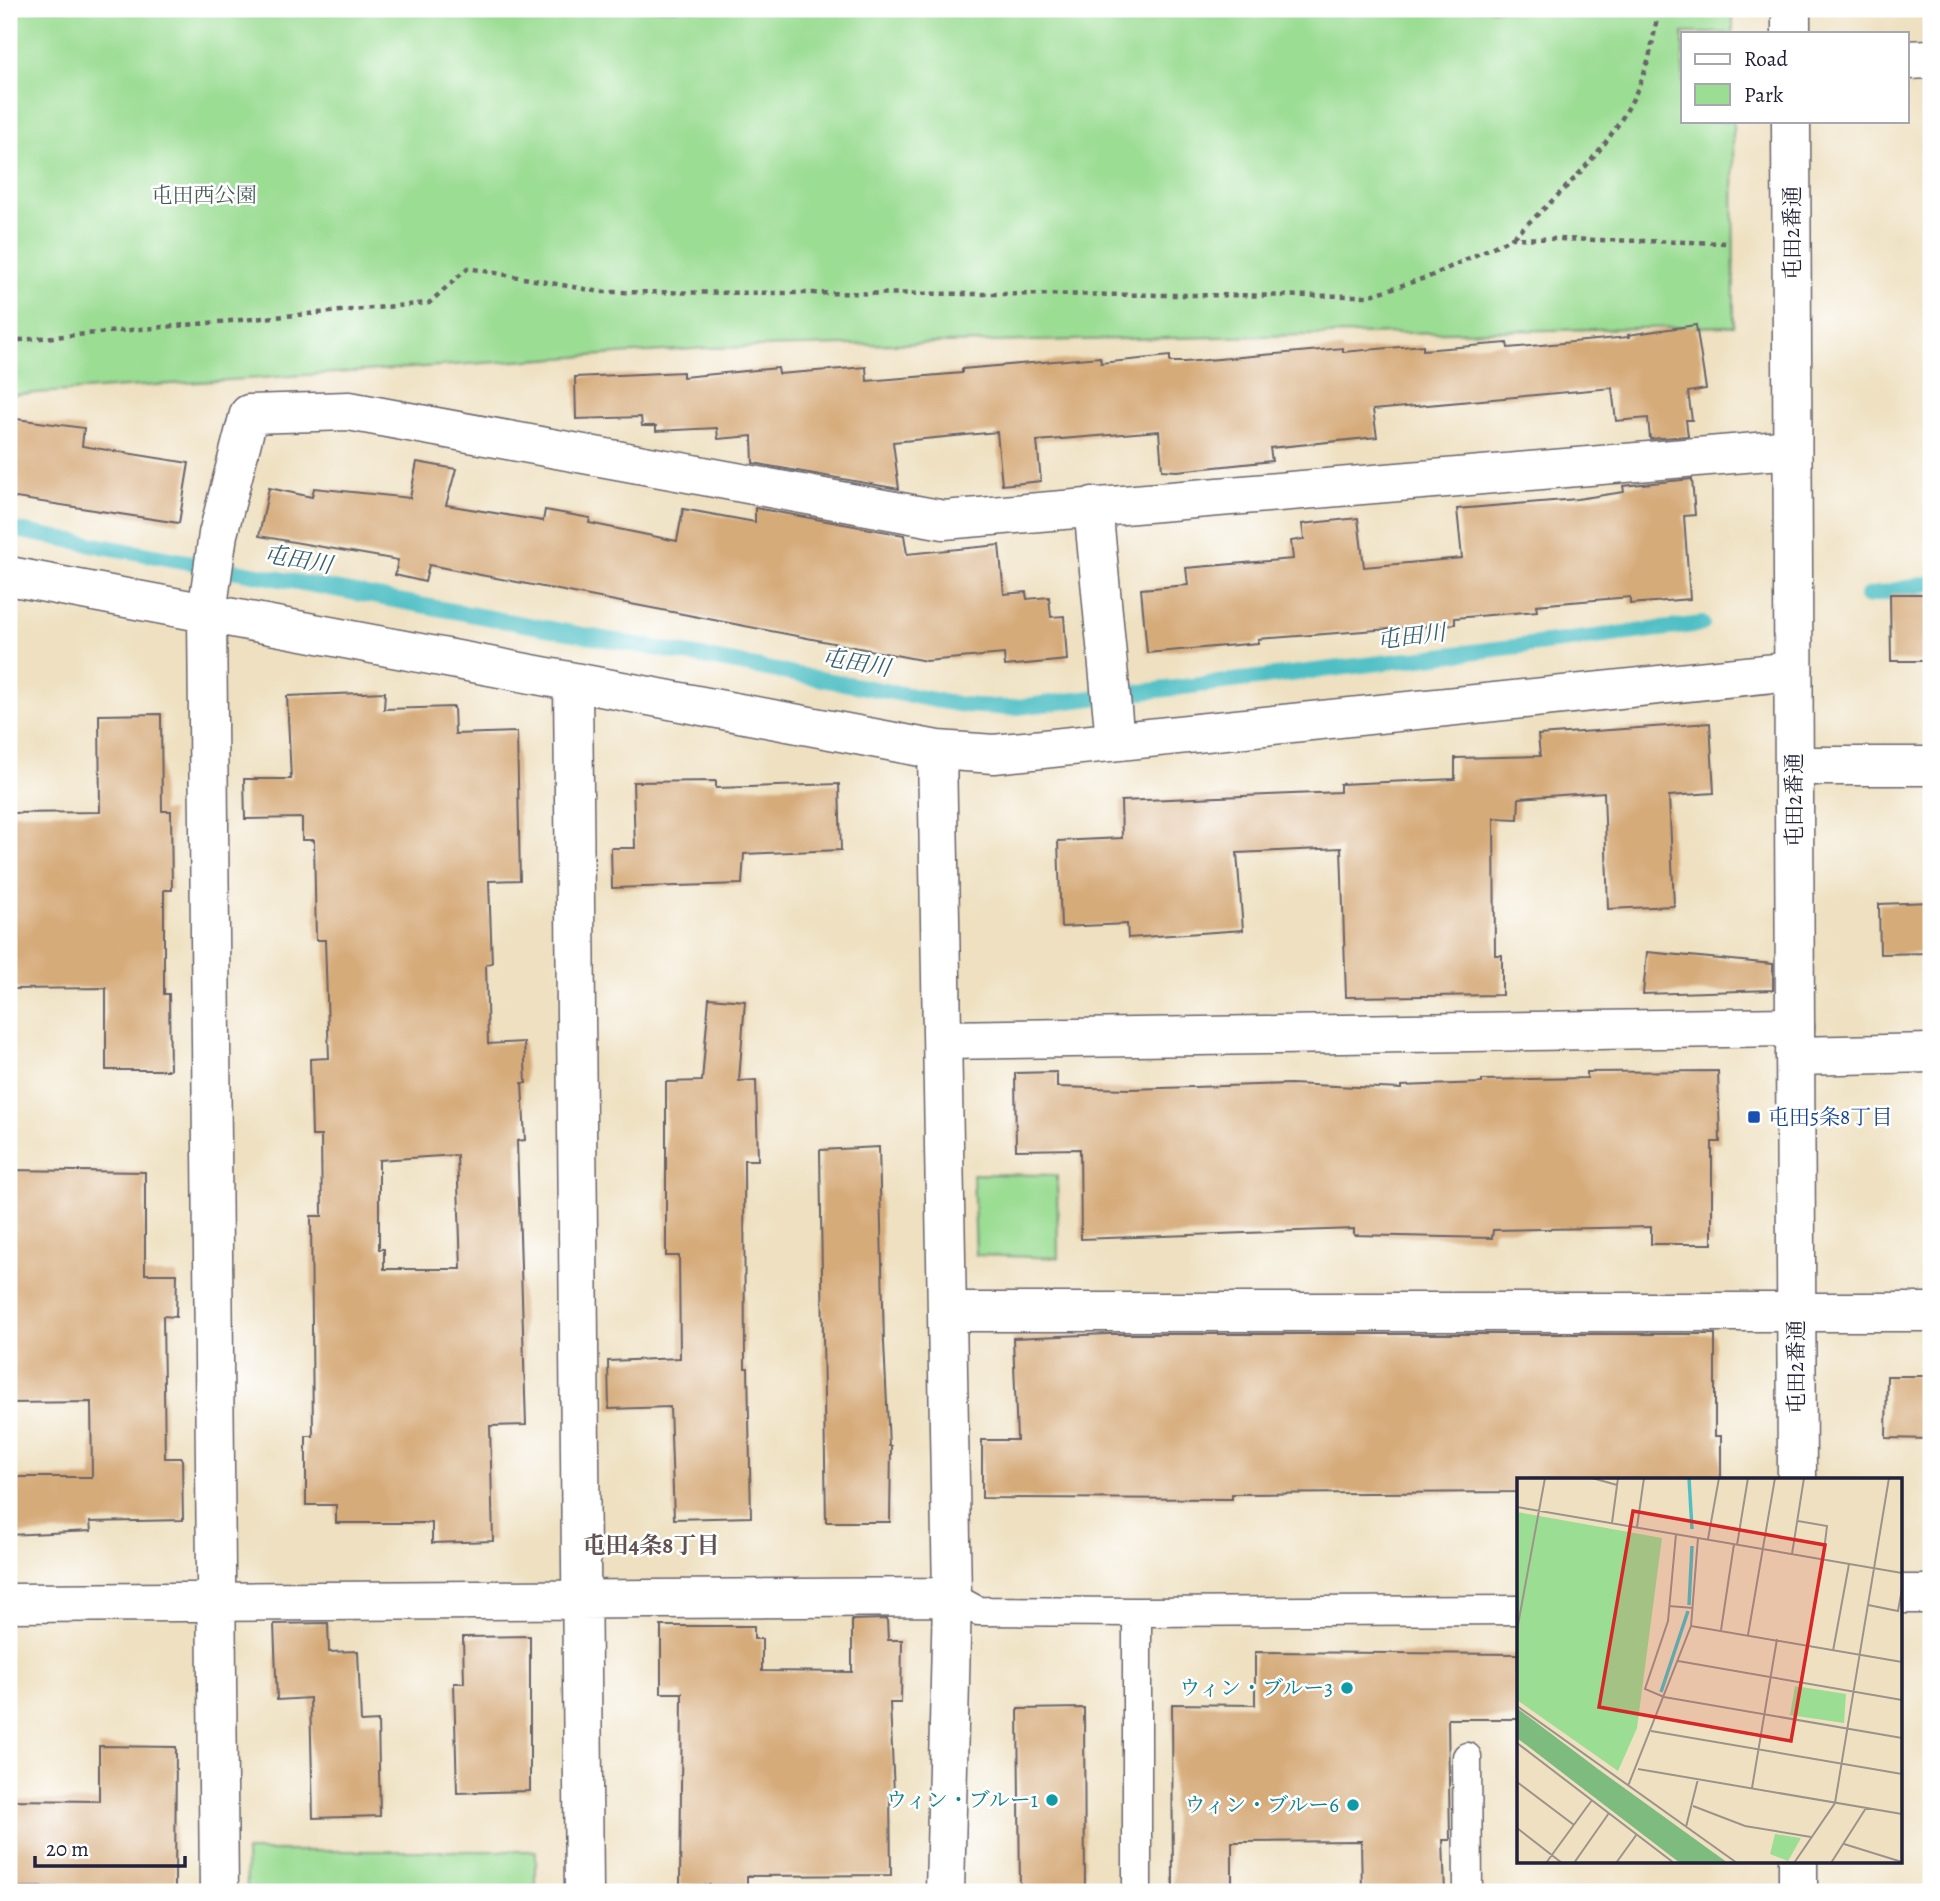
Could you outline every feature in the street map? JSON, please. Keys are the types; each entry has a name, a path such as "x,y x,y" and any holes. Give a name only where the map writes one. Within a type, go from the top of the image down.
{"street":[{"path":"1791,9 1791,32"},
{"path":"1909,60 1931,59"},
{"name":"屯田2番通","path":"1791,122 1797,1478"},
{"path":"219,1892 207,613 218,534 249,414 349,411 943,520 1793,449"},
{"path":"1093,506 1115,741"},
{"path":"9,576 573,684 937,750 994,754 1793,671"},
{"path":"573,684 584,1892"},
{"path":"937,750 952,1597 945,1892"},
{"path":"1794,766 1931,766"},
{"path":"943,1040 1795,1041 1931,1053"},
{"path":"948,1312 1931,1312"},
{"path":"1902,1594 1931,1594"},
{"path":"9,1603 952,1597"},
{"path":"1798,1862 1798,1892"}],"lane":[{"path":"952,1597 978,1611 1517,1610"},
{"path":"1137,1612 1137,1892"},
{"path":"1467,1757 1468,1892"}],"path":[{"path":"9,341 429,303 468,268 601,292 1368,296 1431,276 1512,238 1577,180 1616,129 1647,63 1659,9"},
{"path":"1512,238 1730,243"}],"green space":[{"name":"屯田西公園","path":"9,9 1733,9 1733,32 1681,32 1681,122 1733,122 1734,326 708,348 9,395"},
{"path":"973,1174 1057,1175 1058,1258 976,1255"},
{"path":"246,1851 536,1851 536,1892 247,1892"}],"building":[{"path":"1696,325 1706,389 1688,392 1692,420 1686,420 1688,436 1650,439 1648,418 1616,421 1612,388 1373,410 1377,437 1270,448 1272,461 1177,471 1162,470 1159,431 1037,441 1041,481 1002,485 997,432 893,442 899,489 753,463 752,436 718,439 717,428 656,431 656,426 642,426 641,417 576,419 575,377 683,372 683,377 778,368 779,374 866,367 867,381 962,373 962,369 1100,357 1101,363 1170,356 1170,362 1185,362 1343,348 1343,352 1423,345 1423,350 1507,343 1508,348 1629,337 1628,335"},
{"path":"9,418 84,428 82,446 189,463 179,523 9,497"},
{"path":"417,462 456,469 446,505 543,521 545,510 590,518 589,523 677,541 683,509 755,522 755,508 904,535 907,554 999,545 1004,594 1026,592 1027,599 1049,597 1051,617 1064,616 1067,660 1005,666 1004,654 926,661 429,565 425,582 395,575 398,560 259,536 269,488 312,497 314,488 410,498"},
{"path":"1692,479 1695,515 1684,516 1690,599 1630,604 1630,597 1536,605 1537,611 1455,618 1455,624 1258,639 1258,643 1147,653 1141,589 1188,585 1186,568 1293,559 1291,541 1304,539 1302,524 1358,518 1364,567 1462,558 1457,509 1577,499 1624,492 1623,486"},
{"path":"1890,594 1931,594 1931,661 1891,661"},
{"path":"385,692 384,709 454,707 455,734 517,732 520,880 489,881 492,963 486,964 488,1044 524,1042 526,1083 522,1083 525,1140 517,1141 526,1425 490,1426 493,1541 432,1543 432,1523 336,1523 336,1505 306,1505 306,1436 313,1436 311,1216 322,1216 321,1136 312,1136 310,1059 329,1058 325,940 316,940 314,840 302,840 302,818 245,819 244,779 291,779 287,696","holes":["457,1155 461,1269 384,1269 384,1249 379,1249 379,1160"]},
{"path":"161,714 162,811 171,811 172,890 164,890 164,994 169,994 170,1070 106,1070 106,988 9,989 9,813 100,812 99,715"},
{"path":"1710,723 1714,793 1669,796 1674,906 1608,909 1604,792 1519,798 1518,819 1494,818 1495,955 1502,955 1502,995 1346,997 1341,848 1237,853 1243,930 1128,938 1127,924 1061,927 1058,841 1122,838 1121,801 1340,792 1340,784 1455,779 1455,758 1540,756 1538,735"},
{"path":"716,781 716,788 839,784 841,850 744,854 742,884 612,888 611,848 635,848 633,782"},
{"path":"1931,902 1931,953 1880,954 1879,904"},
{"path":"1647,952 1773,964 1773,990 1643,994"},
{"path":"709,998 745,1001 739,1081 756,1080 758,1160 744,1160 745,1368 748,1368 751,1517 674,1519 670,1407 609,1409 608,1361 680,1358 679,1256 666,1256 666,1082 702,1081"},
{"path":"1718,1071 1720,1142 1712,1142 1712,1244 1651,1244 1651,1227 1493,1230 1492,1238 1354,1235 1354,1229 1081,1239 1080,1149 1016,1150 1015,1073 1057,1072 1057,1087 1130,1089 1290,1084 1401,1089 1401,1086 1482,1083 1482,1080 1587,1078 1587,1072"},
{"path":"879,1147 884,1343 891,1446 890,1522 826,1522 820,1150"},
{"path":"9,1170 145,1172 145,1274 177,1274 176,1317 163,1316 165,1458 182,1458 183,1520 90,1522 91,1531 9,1535 9,1477 92,1477 91,1402 9,1403"},
{"path":"1108,1334 1715,1334 1715,1436 1721,1436 1721,1478 1517,1478 1517,1492 1232,1494 1232,1499 982,1498 982,1440 1017,1440 1013,1338"},
{"path":"1887,1376 1931,1376 1931,1439 1886,1438"},
{"path":"887,1619 888,1640 902,1640 901,1703 890,1703 894,1794 890,1794 891,1875 747,1876 747,1885 680,1885 682,1693 661,1693 661,1626 754,1626 754,1639 762,1639 762,1671 852,1672 852,1620"},
{"path":"328,1623 329,1652 358,1651 361,1722 378,1721 380,1816 313,1818 310,1698 277,1700 274,1624"},
{"path":"530,1636 530,1791 457,1793 454,1683 464,1683 463,1637"},
{"path":"1255,1652 1517,1654 1517,1719 1448,1719 1450,1840 1443,1840 1445,1892 1362,1892 1361,1841 1232,1842 1232,1892 1173,1892 1172,1704 1255,1705"},
{"name":"ウィン・ブルー1","path":"1084,1708 1085,1892 1020,1892 1018,1709"},
{"path":"99,1746 176,1747 175,1888 9,1887 9,1800 99,1801"}],"waterway":[{"name":"屯田川","path":"9,529 962,705 1010,708 1702,624"},
{"name":"屯田川","path":"1867,596 1931,583"}],"place":[{"name":"屯田5条8丁目","path":"1754,1117"},
{"name":"ウィン・ブルー3","path":"1347,1688"},
{"name":"ウィン・ブルー1","path":"1052,1800"},
{"name":"ウィン・ブルー6","path":"1353,1805"}],"district":[{"name":"屯田4条8丁目","path":"651,1545"}]}
